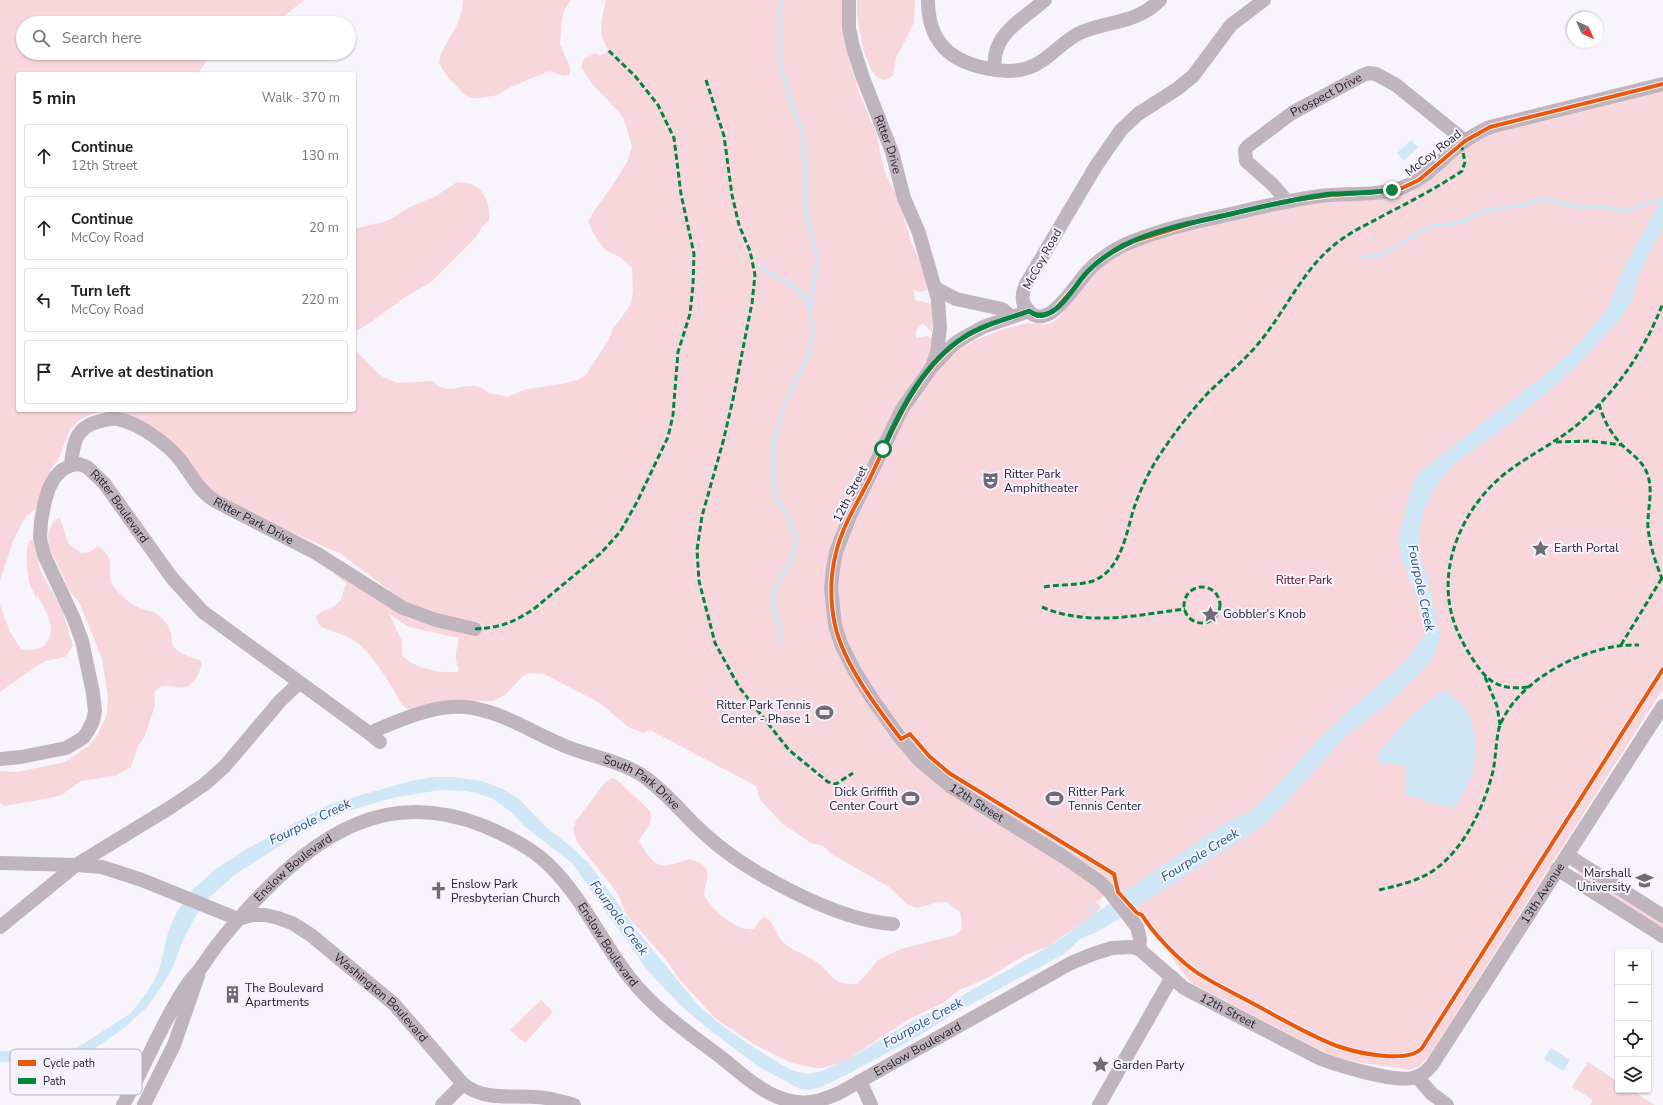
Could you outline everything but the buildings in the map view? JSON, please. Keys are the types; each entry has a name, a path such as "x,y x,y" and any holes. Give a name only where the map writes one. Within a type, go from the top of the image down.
{"street":[{"name":"Ritter Drive","path":"849,0 849,28 853,47 865,84 892,152 904,198 919,233 930,274 936,288 940,311 940,328 937,353 932,367"},
{"path":"928,0 931,26 937,40 949,54 964,62 982,68 1014,71 1034,66 1080,33 1139,16 1160,0"},
{"path":"996,70 995,52 1005,34 1045,0"},
{"name":"McCoy Road","path":"1264,0 1231,25 1193,76 1177,89 1138,114 1113,141 1026,284 1023,301 1029,311 1037,316 1043,316 1053,312 1096,264 1111,252 1134,241 1196,222 1287,201 1331,194 1377,192 1402,188 1419,180 1465,141 1481,131 1496,125 1663,84"},
{"name":"Prospect Drive","path":"1287,201 1273,185 1246,161 1245,150 1248,146 1292,113 1363,75 1370,73 1376,74 1396,85 1465,141"},
{"path":"936,288 956,299 1002,309 1012,317"},
{"name":"12th Street","path":"1029,311 983,327 964,337 946,352 932,367 913,392 890,432 877,464 850,516 836,552 832,569 832,595 835,625 841,644 854,670 885,718 910,750 929,769 961,793 1090,875 1110,892 1139,931 1139,949 1184,988 1333,1063 1365,1072 1404,1079 1417,1077"},
{"name":"Ritter Park Drive","path":"71,465 72,450 76,439 86,426 109,420 124,421 142,429 166,446 180,461 202,491 214,501 316,553 403,608 436,620 475,629"},
{"name":"Ritter Boulevard","path":"71,465 79,464 87,467 99,478 172,578 203,612 380,742"},
{"path":"0,759 20,757 66,748 83,738 93,721 95,711 93,693 82,641 74,618 44,555 40,538 41,521 49,488 55,477 62,470 71,465"},
{"path":"0,927 76,865 171,807 205,784 225,766 299,682"},
{"name":"13th Avenue","path":"1417,1077 1432,1065 1663,706"},
{"name":"South Park Drive","path":"369,733 420,713 438,709 456,707 473,708 494,714 566,747 614,763 644,777 657,787 707,837 734,857 770,879 837,910 870,922 893,924"},
{"name":"Enslow Boulevard","path":"238,919 267,888 304,854 342,830 364,820 405,812 428,812 457,817 491,829 538,855 566,884 621,966 643,994 674,1022 769,1093 789,1100 810,1103 834,1095 1081,958 1112,948 1131,947 1139,949"},
{"path":"1567,855 1663,916"},
{"path":"0,864 76,865 102,867 119,871 238,919 184,989 142,1069"},
{"path":"1557,869 1663,936"},
{"name":"Washington Boulevard","path":"238,919 253,915 265,915 292,923 311,934 394,1004 463,1084 470,1090 490,1096 548,1098 574,1105"},
{"path":"144,1105 174,1045 200,968"},
{"path":"1099,1105 1172,977"},
{"path":"1417,1077 1432,1094 1448,1105"},
{"path":"860,1081 871,1105"},
{"path":"442,1105 463,1084"},
{"path":"123,1105 128,1095"}],"green space":[{"path":"0,0 304,0 284,16 16,16 16,60 207,60 199,72 16,72 16,412 99,412 91,414 80,420 70,429 59,458 49,472 36,509 26,516 13,541 0,581"},
{"path":"463,0 571,0 564,11 562,19 560,44 570,67 570,75 563,76 549,71 511,87 498,95 472,98 465,95 447,76 439,62 441,53 456,27 462,11"},
{"name":"Ritter Park","path":"606,0 843,0 849,57 859,92 878,138 880,153 887,177 898,198 912,244 929,281 927,290 919,292 914,290 915,300 933,304 932,333 923,323 916,330 916,338 928,336 953,356 960,349 976,340 1003,329 1029,323 1046,325 1053,322 1059,317 1088,280 1100,268 1113,258 1142,242 1292,205 1411,193 1450,160 1479,140 1500,129 1663,89 1663,689 1429,1056 1420,1066 1410,1070 1357,1062 1326,1053 1193,984 1186,977 1169,953 1134,913 1114,885 1101,899 1096,902 1101,907 1094,915 1047,947 1025,955 989,977 960,990 943,1003 911,1018 845,1061 824,1068 815,1068 792,1063 757,1046 716,1019 679,979 667,961 629,918 624,910 618,894 577,842 573,829 576,821 606,781 612,778 616,779 650,811 650,824 639,841 649,857 659,864 664,865 671,865 689,859 703,865 708,876 704,895 725,919 739,927 754,929 761,919 764,917 768,919 784,943 822,966 837,981 846,984 856,984 865,976 878,960 901,949 956,935 962,928 960,912 947,902 935,903 917,908 908,905 889,887 833,855 823,846 811,843 784,825 760,800 756,786 650,730 643,733 628,727 600,703 544,674 531,673 523,676 505,695 493,701 450,702 415,710 407,709 399,700 379,667 365,650 355,641 321,627 317,621 316,616 334,606 342,598 344,588 347,584 333,573 337,567 400,614 410,619 480,634 482,632 481,623 441,615 398,599 341,554 214,498 123,412 356,412 356,351 381,376 397,383 432,381 442,388 477,386 492,394 507,397 527,389 562,384 585,376 608,341 613,329 631,304 633,291 632,268 620,257 605,250 588,222 627,162 632,147 624,119 593,85 581,67 584,59 595,53 600,55 606,53 608,49 602,37 602,19","holes":["389,614 409,627 459,638 456,657 459,668 458,672 443,672 420,667 413,664 402,655 402,641"]},
{"path":"857,0 915,0 914,23 896,58 893,76 885,80 878,78 872,72 863,49 857,16"},
{"path":"457,182 473,185 481,191 487,200 489,221 482,227 476,237 431,282 404,298 356,331 356,229 387,221 410,207 436,196"},
{"path":"60,518 68,543 81,553 90,552 98,546 105,552 110,562 110,579 117,590 134,605 160,616 170,629 174,647 184,654 200,660 202,664 196,677 190,685 178,688 166,686 160,688 154,693 155,706 144,738 138,746 131,767 115,776 81,781 63,794 55,797 4,806 0,803 0,771 17,772 65,762 88,746 97,736 107,714 108,698 102,659 80,604 69,590 55,559 50,552 48,536 53,521"},
{"path":"30,540 34,541 40,570 62,609 73,646 65,657 46,661 0,692 0,605 10,632 21,649 31,650 40,648 45,644 51,632 51,626 47,613 37,595 36,599 31,587 27,570 27,550"},
{"path":"1578,870 1663,921 1663,929 1577,874"},
{"path":"541,1000 553,1012 525,1043 510,1030"},
{"path":"1588,1062 1615,1080 1615,1093 1636,1093 1655,1105 1590,1105 1593,1100 1572,1087"}],"water":[{"path":"1411,140 1418,147 1404,161 1397,153"},
{"name":"Fourpole Creek","path":"1663,196 1663,228 1640,271 1632,301 1620,319 1589,353 1558,383 1517,418 1454,464 1433,490 1424,510 1420,527 1419,546 1422,562 1428,578 1440,635 1435,654 1427,666 1393,699 1343,739 1278,811 1253,833 1117,920 1095,933 1080,939 1064,954 953,1014 919,1036 846,1075 821,1087 809,1090 800,1089 759,1067 682,1007 648,971 572,863 525,827 511,812 492,798 468,791 440,790 392,798 348,811 306,829 237,873 210,897 195,917 181,945 174,965 162,986 147,1007 123,1029 93,1049 71,1049 77,1048 131,1013 150,988 159,971 168,932 177,912 193,889 217,868 247,849 330,804 407,782 434,777 453,777 482,781 501,788 519,799 547,828 573,848 590,865 640,934 698,1005 725,1028 789,1069 807,1074 822,1071 850,1058 917,1018 938,1009 1060,939 1215,829 1249,812 1267,796 1318,740 1351,708 1402,665 1420,643 1424,632 1424,618 1401,556 1399,537 1413,481 1421,471 1553,368 1577,345 1610,304 1623,269"},
{"path":"1443,691 1455,697 1463,707 1473,727 1475,739 1475,763 1472,774 1468,786 1455,807 1431,804 1417,797 1405,796 1406,766 1386,763 1381,766 1377,755 1408,720 1425,704"},
{"path":"1551,1048 1570,1060 1563,1071 1544,1059"},
{"path":"0,1051 10,1051 10,1062 0,1062"}],"waterway":[{"path":"779,644 780,629 775,614 772,595 790,562 796,542 790,518 775,497 773,445 785,403 809,354 813,334 810,313 817,258 805,210 805,167 802,134 780,66 779,18 782,0"},
{"path":"1362,257 1382,255 1422,231 1436,225 1465,221 1474,215 1488,210 1524,205 1542,199 1579,207 1603,207 1627,211 1646,203 1663,199"},
{"path":"759,266 794,287 805,297 810,309"},
{"path":"1090,906 1098,916"}],"marked path":[{"path":"475,629 493,627 507,623 527,613 601,553 620,532 637,502 668,437 673,415 678,352 690,314 694,254 681,194 674,138 658,105 635,76 608,50"},
{"path":"706,80 724,136 732,195 739,225 750,251 755,275 752,303 733,399 723,442 702,516 697,550 699,581 715,643 739,687 789,750 828,782 836,784 853,773"},
{"path":"1044,587 1081,584 1093,581 1111,568 1122,548 1135,505 1147,477 1163,450 1189,414 1207,394 1258,344 1295,290 1326,252 1350,234 1425,194 1462,171 1465,162 1461,143"},
{"path":"1528,687 1508,687 1493,682 1481,671 1460,637 1453,619 1449,599 1448,580 1456,541 1475,505 1502,476 1576,426 1610,392 1641,350 1663,303"},
{"path":"1599,404 1613,435 1639,460 1647,473 1650,487 1648,521 1649,535 1663,581"},
{"path":"1556,442 1590,441 1622,445"},
{"path":"1621,645 1662,578"},
{"path":"1202,587 1212,590 1217,595 1220,605 1217,615 1212,620 1202,623 1192,620 1187,615 1184,605 1187,595 1192,590 1202,587"},
{"path":"1042,607 1077,617 1095,618 1113,618 1185,609"},
{"path":"1379,890 1410,882 1428,874 1451,855 1461,842 1477,815 1489,785 1493,771 1499,727 1511,706 1524,691 1559,666 1579,657 1600,650 1620,646 1639,645"},
{"path":"1485,677 1497,706 1500,725"}],"cycle path":[{"path":"1663,84 1490,127 1465,141 1419,180 1402,188 1287,201 1196,222 1134,241 1111,253 1095,264 1053,312 1043,316 1037,316 1029,311 991,324 963,338 940,358 927,373 905,406 842,533 834,562 831,589 835,625 845,654 862,685 901,739 910,734 929,756 949,773 1114,874 1118,892 1137,913 1142,915 1152,929 1172,951 1199,974 1317,1037 1340,1047 1382,1056 1406,1055 1415,1053 1422,1048 1663,669"}],"place":[{"name":"Ritter Park Amphitheater","path":"991,481"},
{"name":"Earth Portal","path":"1541,548"},
{"name":"Gobbler's Knob","path":"1210,614"},
{"name":"Ritter Park Tennis Center - Phase 1","path":"824,712"},
{"name":"Dick Griffith Center Court","path":"911,799"},
{"name":"Ritter Park Tennis Center","path":"1055,799"},
{"name":"Marshall University","path":"1644,880"},
{"name":"Enslow Park Presbyterian Church","path":"438,891"},
{"name":"The Boulevard Apartments","path":"232,995"},
{"name":"Garden Party","path":"1100,1065"}],"route":[{"path":"883,449 902,409 913,392 932,367 954,344 983,327 1029,311 1037,316 1048,315 1062,304 1088,271 1111,252 1122,246 1165,230 1287,201 1331,194 1392,190"}]}
